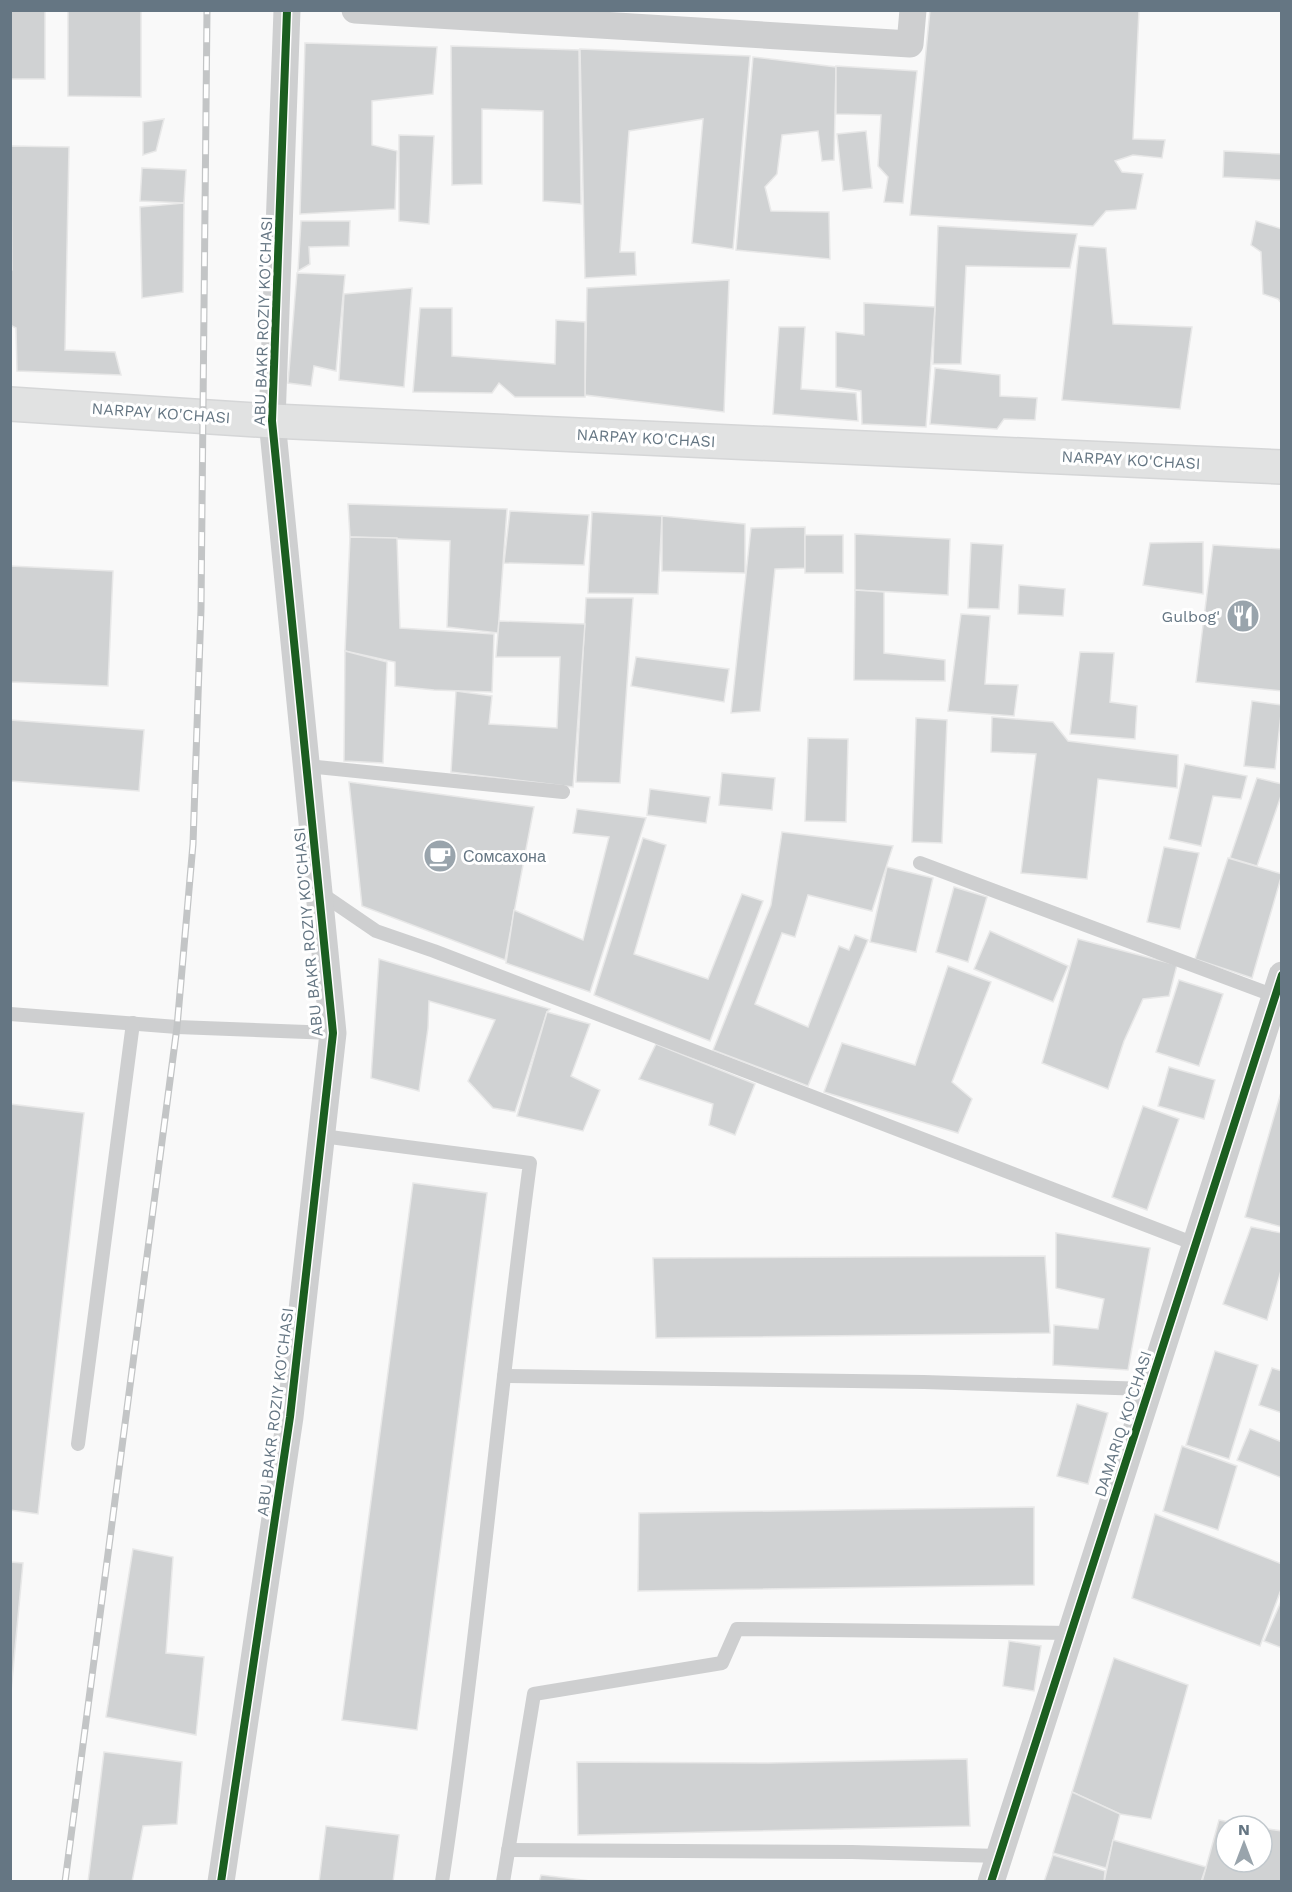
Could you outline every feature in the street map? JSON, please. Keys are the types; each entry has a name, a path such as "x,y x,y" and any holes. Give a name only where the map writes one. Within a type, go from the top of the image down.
{"main road":[{"name":"NARPAY KO'CHASI","path":"10,404 272,421 1281,467"}],"street":[{"name":"ABU BAKR ROZIY KO'CHASI","path":"221,1881 290,1417 333,1033 272,421 287,10"},
{"path":"355,10 910,44 913,10"},
{"name":"DAMARIQ KO'CHASI","path":"995,1869 1278,985"}],"lane":[{"path":"307,766 563,792"},
{"path":"920,863 1278,985"},
{"path":"319,892 376,931 434,951 1195,1244"},
{"path":"10,1014 333,1033"},
{"path":"78,1444 133,1023"},
{"path":"322,1136 530,1163 461,1754 442,1881"},
{"path":"504,1376 924,1382 1148,1389"},
{"path":"502,1881 534,1694 722,1663 736,1629 1071,1633"},
{"path":"508,1850 852,1852 995,1869"}],"building":[{"path":"10,10 45,10 45,79 10,79"},
{"path":"68,10 141,10 141,97 68,96"},
{"path":"930,10 1139,10 1133,139 1165,140 1162,158 1133,155 1115,161 1122,172 1143,174 1136,209 1106,211 1093,226 910,215"},
{"path":"305,43 437,47 433,94 372,101 372,145 397,151 395,209 300,214"},
{"path":"451,46 579,50 581,204 543,201 543,111 482,109 482,184 452,185"},
{"path":"580,49 750,56 733,249 692,243 703,119 629,131 620,252 635,252 636,275 585,278"},
{"path":"753,57 836,67 834,160 822,161 818,131 782,135 777,174 765,187 771,211 829,212 830,259 736,250"},
{"path":"836,66 917,71 903,203 884,202 888,177 878,166 881,115 836,114"},
{"path":"164,119 156,151 143,155 143,122"},
{"path":"866,131 872,188 843,191 837,134"},
{"path":"399,135 434,136 429,224 399,221"},
{"path":"11,146 69,147 65,350 115,352 121,375 17,371 16,328 10,325"},
{"path":"1224,151 1282,154 1282,180 1223,177"},
{"path":"142,168 186,170 184,203 140,201"},
{"path":"184,203 183,292 142,298 140,207"},
{"path":"301,221 350,221 349,246 309,247 310,264 298,271"},
{"path":"1256,221 1282,229 1282,304 1278,299 1263,294 1261,252 1251,245"},
{"path":"938,226 1077,234 1070,268 966,266 961,364 933,364"},
{"path":"1079,246 1106,248 1113,324 1192,327 1180,409 1062,400"},
{"path":"297,273 345,275 336,371 314,366 311,386 288,383"},
{"path":"729,280 724,412 585,395 587,288"},
{"path":"412,288 404,387 339,380 344,294"},
{"path":"864,303 935,307 926,427 862,424 861,391 836,387 836,332 864,335"},
{"path":"420,308 452,308 452,356 555,364 556,320 585,322 585,397 515,397 499,383 492,393 413,392"},
{"path":"779,327 805,327 801,389 856,393 858,421 773,414"},
{"path":"935,368 1000,375 1000,396 1037,398 1035,420 1004,419 997,429 930,424"},
{"path":"348,504 507,509 498,633 447,627 450,541 350,537"},
{"path":"510,511 589,515 584,565 504,563"},
{"path":"592,512 662,516 658,594 588,593"},
{"path":"662,516 745,524 745,573 662,571"},
{"path":"805,527 805,568 775,569 760,711 731,713 751,528"},
{"path":"855,534 950,539 948,595 855,590"},
{"path":"805,535 843,535 843,573 805,573"},
{"path":"350,537 397,538 400,628 494,634 492,692 395,686 395,662 345,651"},
{"path":"1203,542 1203,594 1143,585 1150,543"},
{"path":"971,543 1003,545 999,609 968,608"},
{"name":"Gulbog'","path":"1213,545 1282,549 1282,691 1196,682"},
{"path":"10,566 113,571 108,686 10,682"},
{"path":"1019,585 1065,589 1063,616 1018,614"},
{"path":"855,590 884,592 884,653 945,660 945,681 854,680"},
{"path":"586,598 633,598 620,783 576,782"},
{"path":"961,614 990,616 985,684 1018,685 1014,716 948,711"},
{"path":"499,621 585,624 573,787 451,772 456,691 492,696 489,724 557,728 560,657 496,657"},
{"path":"345,651 387,662 383,763 344,761"},
{"path":"1080,652 1114,653 1110,702 1137,706 1135,739 1070,734"},
{"path":"636,657 729,669 724,702 631,686"},
{"path":"1252,701 1282,705 1275,769 1244,766"},
{"path":"992,717 1053,722 1068,741 1178,755 1177,788 1098,779 1087,879 1021,873 1036,754 991,752"},
{"path":"916,718 947,720 942,843 912,842"},
{"path":"10,720 144,730 139,791 10,781"},
{"path":"808,738 848,739 846,822 805,821"},
{"path":"1185,764 1247,776 1241,799 1213,796 1201,846 1169,839"},
{"path":"722,773 775,778 772,810 719,805"},
{"path":"1257,778 1282,784 1282,793 1257,866 1230,858"},
{"name":"Сомсахона","path":"349,782 534,807 505,960 362,906"},
{"path":"650,789 710,797 706,823 647,815"},
{"path":"577,809 646,818 590,992 506,963 514,910 583,940 609,837 573,833"},
{"path":"782,832 893,846 872,911 808,895 795,937 782,933 755,1004 808,1027 839,946 849,950 855,935 868,940 808,1086 713,1050 771,905"},
{"path":"643,838 666,845 634,954 708,979 742,894 763,901 710,1041 594,995"},
{"path":"1164,847 1199,853 1180,929 1147,922"},
{"path":"1228,858 1282,874 1252,978 1195,959"},
{"path":"887,867 933,878 916,952 870,942"},
{"path":"954,887 987,897 968,962 936,952"},
{"path":"990,931 1068,966 1053,1002 974,969"},
{"path":"1078,939 1177,965 1169,996 1143,999 1124,1041 1108,1089 1042,1063"},
{"path":"379,959 550,1009 547,1012 515,1112 493,1108 468,1081 495,1020 429,1001 428,1028 419,1091 371,1078"},
{"path":"948,966 991,982 952,1082 972,1099 958,1133 824,1092 842,1043 915,1065"},
{"path":"1179,980 1223,994 1199,1066 1156,1052"},
{"path":"547,1012 590,1024 571,1076 600,1090 583,1131 517,1116"},
{"path":"656,1044 755,1084 735,1135 709,1125 713,1104 639,1079"},
{"path":"1169,1067 1215,1080 1204,1119 1158,1106"},
{"path":"1282,1089 1282,1227 1245,1217"},
{"path":"10,1104 84,1113 38,1514 10,1510"},
{"path":"1143,1106 1179,1119 1147,1210 1112,1197"},
{"path":"413,1183 487,1193 417,1730 342,1720"},
{"path":"1251,1227 1282,1233 1282,1267 1267,1320 1223,1304"},
{"path":"1056,1233 1150,1248 1128,1370 1053,1365 1054,1325 1098,1329 1104,1299 1056,1288"},
{"path":"1045,1256 1050,1333 656,1338 653,1258"},
{"path":"1215,1351 1258,1365 1229,1459 1186,1445"},
{"path":"1272,1368 1282,1371 1282,1413 1259,1405"},
{"path":"1077,1404 1108,1413 1088,1484 1057,1476"},
{"path":"1250,1429 1282,1442 1282,1478 1237,1460"},
{"path":"1182,1446 1237,1466 1218,1530 1163,1511"},
{"path":"1034,1507 1034,1585 638,1591 639,1513"},
{"path":"1155,1514 1282,1564 1282,1587 1260,1646 1132,1598"},
{"path":"133,1549 173,1557 166,1653 204,1657 196,1735 106,1717"},
{"path":"10,1562 23,1563 10,1703"},
{"path":"1282,1599 1282,1648 1264,1641"},
{"path":"1009,1641 1041,1646 1034,1691 1003,1686"},
{"path":"1114,1658 1188,1685 1151,1819 1120,1814 1072,1792"},
{"path":"104,1752 182,1762 177,1824 143,1826 132,1882 88,1882"},
{"path":"967,1759 970,1826 578,1835 577,1762 768,1763"},
{"path":"1072,1792 1120,1814 1106,1868 1053,1853"},
{"path":"326,1826 399,1835 393,1882 319,1882"},
{"path":"1274,1830 1282,1831 1282,1882 1202,1882 1214,1838 1214,1874 1274,1874"},
{"path":"1113,1840 1206,1867 1201,1882 1104,1882"},
{"path":"1053,1855 1105,1871 1104,1882 1044,1882"},
{"path":"541,1875 599,1882 539,1882"}],"railway":[{"path":"65,1882 177,1027 193,844 201,609 207,10"}],"cycle path":[{"path":"221,1882 290,1417 333,1033 272,421 287,10"},
{"path":"991,1882 1282,975"}],"place":[{"name":"Gulbog'","path":"1243,616"},
{"name":"Сомсахона","path":"440,856"}]}
